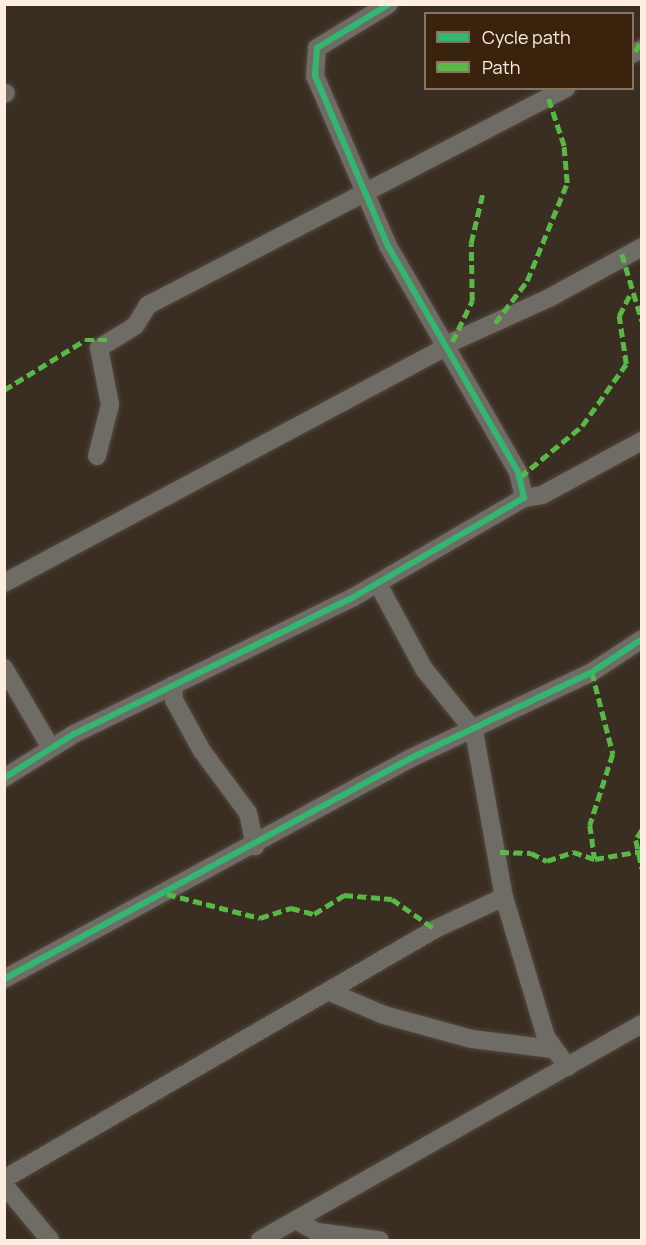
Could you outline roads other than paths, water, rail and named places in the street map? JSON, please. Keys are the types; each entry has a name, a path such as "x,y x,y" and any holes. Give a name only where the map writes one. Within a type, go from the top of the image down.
{"street":[{"path":"389,4 334,34 314,55 315,76 364,196 442,348 518,472 524,498"},
{"path":"97,456 110,405 97,356 107,340 135,326 161,296 364,196 562,90"},
{"path":"4,583 442,348 549,298 642,247"},
{"path":"4,778 51,748 378,584 524,498 542,495 642,441"},
{"path":"378,584 424,669 474,730 504,897 552,1049 568,1067"},
{"path":"4,980 255,846 411,758 592,672 642,639"},
{"path":"4,668 51,748"},
{"path":"173,685 174,700 201,751 248,813 255,846"},
{"path":"4,1179 330,992 435,929 504,897"},
{"path":"330,992 384,1015 472,1039 552,1049"},
{"path":"260,1240 642,1024"},
{"path":"4,1185 50,1240"},
{"path":"297,1221 317,1232 379,1240"}]}
